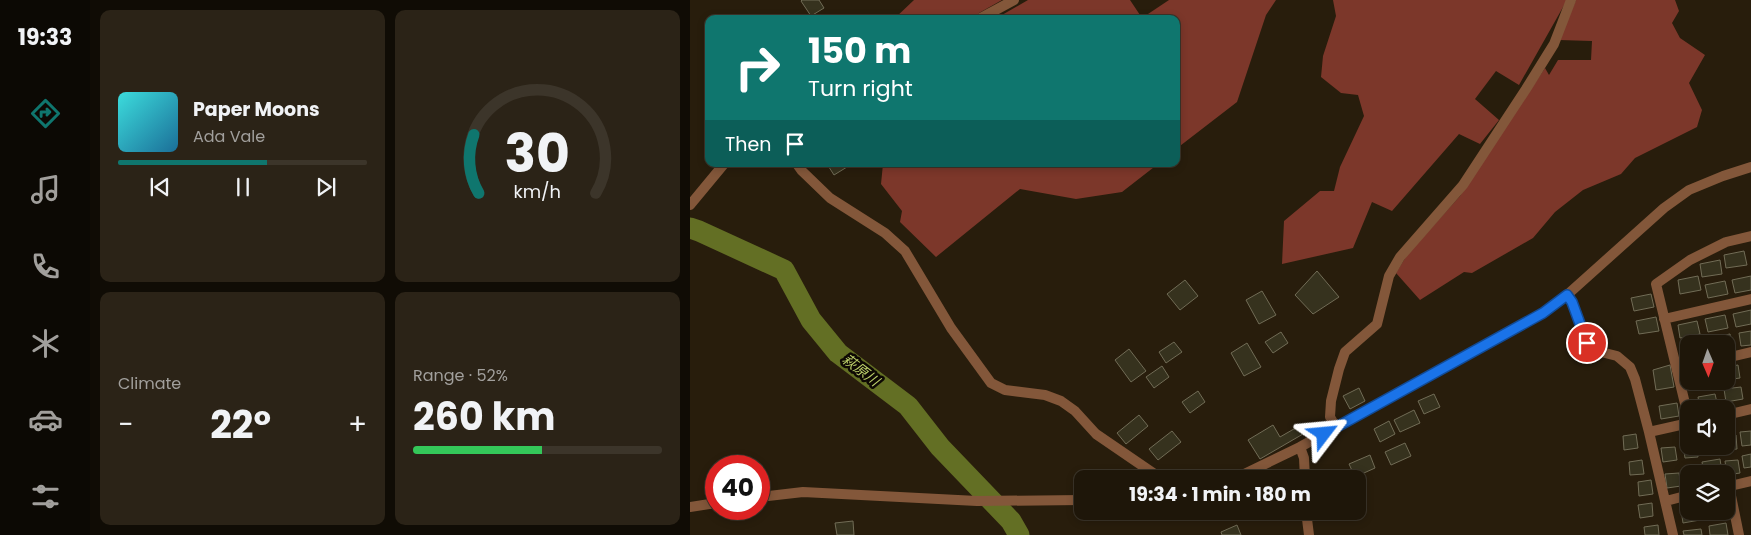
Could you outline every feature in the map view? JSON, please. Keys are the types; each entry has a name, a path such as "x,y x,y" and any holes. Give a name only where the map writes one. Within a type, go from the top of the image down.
{"street":[{"path":"987,15 1014,0"},
{"path":"1336,427 1330,417 1331,401 1345,352 1377,324 1389,276 1400,257 1463,185 1554,44 1570,0"},
{"path":"690,205 722,167"},
{"path":"799,167 830,198 884,232 905,251 951,328 991,382 1005,390 1045,395 1061,401 1075,412 1096,434 1149,470"},
{"path":"1253,470 1300,447 1543,313 1567,295 1664,208 1683,194 1723,176 1751,167"},
{"path":"1684,400 1656,284 1690,260 1726,242 1751,236"},
{"path":"1567,295 1572,302 1587,343 1597,351 1617,356 1630,367 1649,432 1673,535"},
{"path":"1664,319 1751,298"},
{"path":"1735,356 1751,352"},
{"path":"1735,412 1751,409"},
{"path":"1649,432 1680,424"},
{"path":"1300,447 1304,458 1305,470"},
{"path":"1735,484 1751,481"},
{"path":"770,496 803,492 977,501 1074,500"},
{"path":"1666,501 1680,497"},
{"path":"690,507 705,505"},
{"path":"1735,517 1739,535"},
{"path":"1307,520 1309,535"}],"shaded area":[{"path":"914,0 1002,0 977,15 898,15"},
{"path":"1028,0 1130,0 1140,15 1002,15"},
{"path":"1169,0 1276,0 1266,15 1237,102 1180,146 1180,15 1146,15"},
{"path":"1333,0 1567,0 1519,85 1496,71 1475,99 1499,120 1480,144 1459,134 1392,211 1372,202 1353,248 1282,264 1284,221 1320,191 1334,191 1340,167 1364,116 1358,95 1341,93 1321,77 1323,56 1336,16"},
{"path":"1576,0 1675,0 1679,11 1672,23 1680,38 1705,55 1689,83 1702,110 1697,127 1635,158 1621,174 1583,190 1555,212 1533,238 1472,273 1464,272 1420,300 1396,273 1407,255 1460,196 1545,68 1549,75 1558,60 1591,60 1592,41 1559,40"},
{"path":"883,167 1154,167 1122,192 1076,199 1020,189 936,257 900,222 902,211 881,184"}],"building":[{"path":"819,0 824,8 810,15 801,1"},
{"path":"829,167 847,167 834,175"},
{"path":"1744,251 1747,265 1726,268 1724,255"},
{"path":"1720,260 1722,274 1702,277 1700,264"},
{"path":"1317,271 1339,297 1313,314 1295,295"},
{"path":"1698,276 1701,290 1680,294 1678,280"},
{"path":"1751,276 1751,290 1735,293 1732,280"},
{"path":"1185,280 1198,296 1180,310 1167,294"},
{"path":"1725,281 1728,294 1708,298 1705,285"},
{"path":"1262,291 1276,315 1259,324 1246,300"},
{"path":"1651,294 1654,307 1634,311 1631,298"},
{"path":"1751,310 1751,324 1736,327 1733,314"},
{"path":"1725,315 1728,328 1708,332 1705,319"},
{"path":"1656,317 1659,331 1639,334 1636,321"},
{"path":"1697,321 1700,334 1680,335 1680,338 1678,325"},
{"path":"1751,331 1751,345 1741,346 1739,333"},
{"path":"1281,332 1288,343 1273,353 1265,342"},
{"path":"1174,342 1182,352 1166,363 1159,352"},
{"path":"1247,343 1261,367 1244,376 1231,353"},
{"path":"1129,349 1146,371 1131,382 1115,360"},
{"path":"1670,365 1674,387 1656,390 1653,370"},
{"path":"1738,365 1740,378 1735,379 1735,366"},
{"path":"1162,366 1169,377 1154,388 1146,377"},
{"path":"1741,387 1743,399 1726,400 1724,390 1735,390 1735,388"},
{"path":"1359,388 1365,401 1350,409 1343,396"},
{"path":"1198,391 1205,402 1190,413 1182,402"},
{"path":"1434,394 1440,407 1424,414 1418,401"},
{"path":"1715,394 1716,400 1698,400 1698,397"},
{"path":"1677,403 1679,416 1661,419 1659,406"},
{"path":"1414,410 1420,423 1400,432 1394,420"},
{"path":"1139,415 1148,426 1126,444 1117,433"},
{"path":"1389,421 1395,434 1380,442 1374,429"},
{"path":"1273,425 1280,437 1299,426 1303,434 1260,459 1248,440"},
{"path":"1172,431 1181,442 1158,460 1149,449"},
{"path":"1751,431 1751,445 1742,446 1740,432"},
{"path":"1636,434 1638,448 1624,450 1623,436"},
{"path":"1735,435 1737,449 1735,449"},
{"path":"1405,443 1411,456 1391,465 1385,452"},
{"path":"1675,447 1677,460 1663,462 1661,448"},
{"path":"1751,454 1751,467 1744,468 1742,456"},
{"path":"1370,455 1375,468 1366,472 1366,470 1352,470 1349,464"},
{"path":"1685,455 1698,455 1698,457 1685,458"},
{"path":"1720,459 1721,465 1702,465 1702,462"},
{"path":"1642,460 1644,474 1630,475 1629,462"},
{"path":"1738,460 1740,473 1735,474 1735,465 1726,465 1725,461"},
{"path":"1679,473 1680,486 1667,488 1665,474"},
{"path":"1651,480 1653,494 1639,496 1638,482"},
{"path":"1652,503 1653,516 1640,518 1638,505"},
{"path":"1683,520 1700,520 1683,523"},
{"path":"853,521 854,535 837,535 835,523"},
{"path":"1726,523 1728,535 1710,535 1709,526"},
{"path":"1237,525 1241,535 1222,535 1221,532"},
{"path":"1658,525 1659,535 1645,535 1644,527"},
{"path":"1701,529 1702,535 1684,535 1683,531"}],"waterway":[{"name":"萩原川","path":"690,228 784,270 811,320 838,353 908,406 940,447 1011,521 1019,535"}],"route":[{"path":"1324,434 1543,313 1567,295 1572,302 1587,343"}]}
